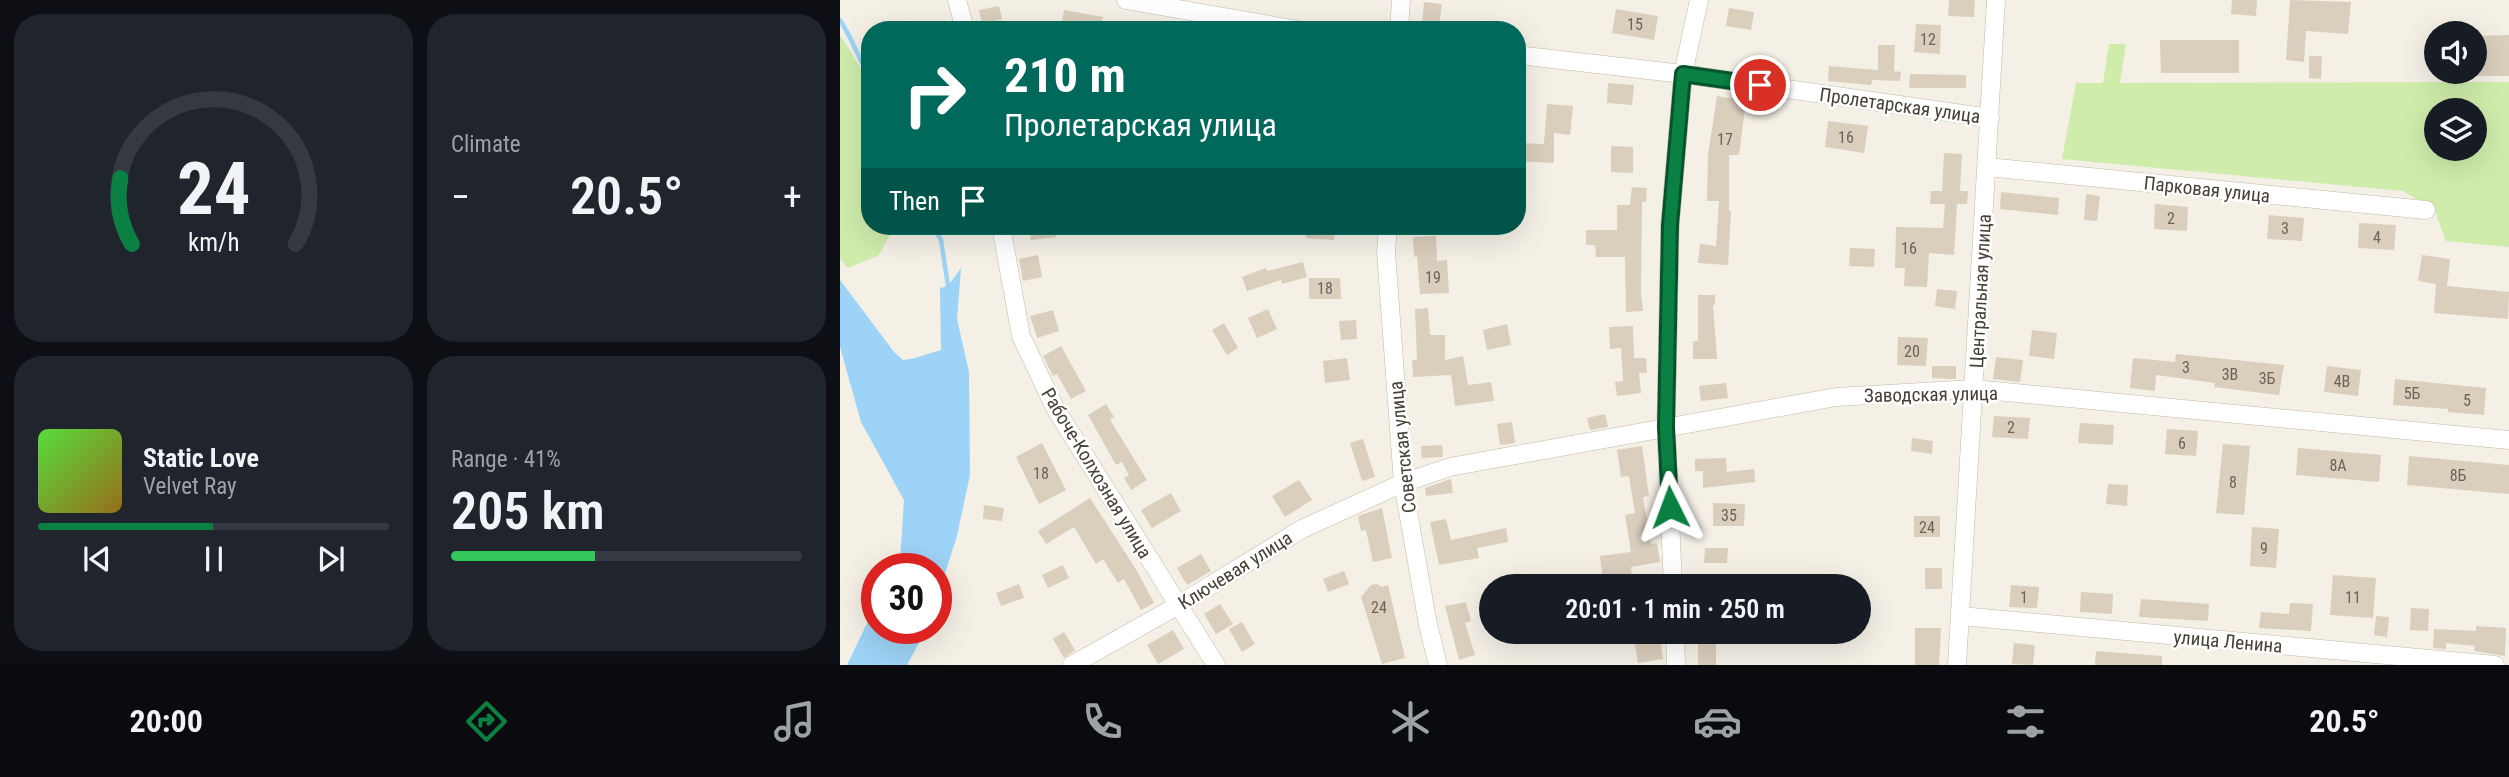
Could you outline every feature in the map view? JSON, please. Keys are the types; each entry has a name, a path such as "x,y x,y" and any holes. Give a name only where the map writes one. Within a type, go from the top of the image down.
{"street":[{"path":"957,0 963,21"},
{"path":"1126,0 1246,21"},
{"path":"1400,21 1401,0"},
{"path":"1672,574 1666,427 1670,225 1683,74 1699,0"},
{"name":"Центральная улица","path":"1957,665 1996,0"},
{"name":"Пролетарская улица","path":"1526,56 1683,74 1990,118"},
{"name":"Парковая улица","path":"1987,167 2426,210"},
{"name":"Рабоче-Колхозная улица","path":"1003,235 1021,336 1055,408 1216,665"},
{"name":"Советская улица","path":"1387,235 1386,252 1403,483 1428,625 1438,665"},
{"name":"Заводская улица","path":"1403,483 1450,467 1836,397 1974,389 2509,440"},
{"name":"Ключевая улица","path":"1072,665 1177,606 1302,529 1403,483"},
{"name":"улица Ленина","path":"1961,616 2494,665"},
{"path":"1675,644 1676,665"}],"green space":[{"path":"840,35 861,69 861,235 890,235 879,255 848,268 840,259"},
{"path":"2109,44 2126,44 2120,83 2509,82 2509,247 2446,241 2435,211 2403,191 2062,159 2076,83 2103,83"}],"water":[{"path":"961,268 957,319 969,372 970,475 952,553 901,553 904,500 861,422 840,347 840,280 894,352 903,360 941,350 940,288 948,286"},
{"path":"861,636 861,644 918,644 907,665 847,665"}],"building":[{"path":"1949,0 1975,0 1974,17 1948,16"},
{"path":"2232,0 2257,0 2256,16 2231,14"},
{"path":"2290,0 2351,2 2348,34 2306,31 2304,62 2286,60"},
{"path":"1424,2 1442,4 1440,21 1422,21"},
{"path":"999,6 1002,19 981,21 979,10"},
{"path":"1729,8 1754,12 1751,30 1726,26"},
{"path":"1616,9 1658,16 1654,40 1612,33"},
{"path":"1064,10 1103,17 1102,21 1062,21"},
{"path":"1916,24 1941,25 1940,54 1914,52"},
{"path":"2509,35 2509,76 2487,76 2487,36"},
{"path":"2160,40 2239,40 2239,73 2161,73"},
{"path":"1878,45 1895,45 1894,71 1901,72 1900,81 1872,80 1871,85 1828,81 1829,66 1878,70"},
{"path":"2309,56 2322,56 2321,79 2309,78"},
{"path":"1910,74 1966,75 1966,88 1909,88"},
{"path":"1608,83 1634,85 1632,105 1607,103"},
{"path":"1717,96 1746,101 1739,155 1729,155 1731,211 1728,265 1698,263 1700,244 1716,246 1719,201 1707,201 1708,155"},
{"path":"1547,104 1573,106 1570,135 1554,133 1554,163 1526,161 1526,143 1544,144"},
{"path":"1828,121 1868,126 1864,153 1825,147"},
{"path":"1611,146 1633,147 1633,173 1611,172"},
{"path":"1944,153 1962,154 1960,191 1968,191 1967,204 1957,204 1954,255 1929,253 1927,287 1904,286 1905,268 1895,268 1896,227 1943,228 1945,204 1930,204 1931,191 1942,191"},
{"path":"1632,187 1647,188 1646,202 1642,202 1643,311 1626,312 1625,257 1596,257 1595,245 1586,245 1586,230 1617,230 1617,205 1630,205"},
{"path":"2001,192 2059,198 2058,215 2000,209"},
{"path":"2086,194 2100,196 2097,221 2084,220"},
{"path":"2155,204 2188,207 2187,231 2154,229"},
{"path":"2269,215 2304,218 2302,241 2267,239"},
{"path":"2359,223 2396,225 2394,250 2358,248"},
{"path":"1031,235 1056,237 1031,240"},
{"path":"1306,235 1334,235 1334,240 1306,238"},
{"path":"1436,236 1437,261 1447,260 1449,293 1420,294 1413,237"},
{"path":"1850,248 1875,249 1874,267 1849,266"},
{"path":"1038,255 1042,277 1023,281 1019,259"},
{"path":"2422,255 2450,259 2447,286 2509,292 2508,319 2434,313 2436,284 2418,281"},
{"path":"1303,262 1307,277 1282,284 1281,280 1247,291 1242,277 1266,268 1267,271"},
{"path":"1309,278 1340,278 1341,299 1309,299"},
{"path":"1937,289 1957,291 1955,309 1935,306"},
{"path":"1698,295 1715,295 1713,305 1717,359 1693,359 1693,341 1698,341"},
{"path":"1428,308 1430,335 1445,335 1445,360 1463,356 1468,385 1491,382 1494,401 1455,406 1451,375 1413,377 1412,360 1417,360 1415,309"},
{"path":"1268,309 1277,329 1257,338 1248,318"},
{"path":"1053,310 1059,331 1037,338 1030,316"},
{"path":"1356,320 1357,339 1341,340 1339,321"},
{"path":"1224,323 1238,348 1227,355 1212,330"},
{"path":"1507,324 1511,345 1487,350 1483,330"},
{"path":"1633,326 1634,358 1646,358 1647,373 1639,373 1641,393 1617,396 1615,382 1623,381 1621,348 1610,349 1609,327"},
{"path":"2032,330 2057,333 2054,359 2029,356"},
{"path":"1898,337 1928,338 1926,366 1897,365"},
{"path":"1061,346 1086,391 1071,399 1057,374 1053,376 1043,356"},
{"path":"2176,354 2284,365 2279,395 2214,387 2215,383 2156,375 2155,391 2130,388 2133,358 2175,362"},
{"path":"1996,357 2023,360 2020,382 1993,379"},
{"path":"1347,358 1350,380 1325,383 1323,361"},
{"path":"1932,366 1956,366 1956,379 1932,378"},
{"path":"2327,366 2361,370 2358,396 2324,392"},
{"path":"2395,379 2486,388 2484,415 2393,405"},
{"path":"1726,383 1728,398 1701,401 1699,386"},
{"path":"1106,404 1114,417 1110,420 1147,480 1131,490 1124,478 1129,475 1122,462 1116,465 1088,415"},
{"path":"1605,414 1608,427 1590,430 1587,418"},
{"path":"1994,416 2030,418 2028,439 1992,437"},
{"path":"1512,422 1515,443 1500,445 1497,424"},
{"path":"2080,423 2114,425 2113,445 2078,443"},
{"path":"2167,429 2198,431 2196,456 2165,454"},
{"path":"1912,438 1933,441 1932,454 1911,451"},
{"path":"1363,439 1375,477 1362,481 1350,443"},
{"path":"1042,443 1066,490 1039,504 1016,457"},
{"path":"2223,444 2250,446 2244,515 2216,513"},
{"path":"1442,445 1443,457 1422,458 1421,446"},
{"path":"1642,446 1649,496 1643,497 1651,544 1657,543 1660,562 1631,567 1632,574 1602,574 1600,556 1631,552 1625,515 1635,513 1629,476 1621,477 1617,450"},
{"path":"2298,448 2381,455 2379,482 2296,475"},
{"path":"2409,456 2509,465 2509,494 2407,485"},
{"path":"1726,458 1727,472 1754,469 1755,482 1703,488 1703,471 1695,471 1695,459"},
{"path":"1451,479 1453,493 1426,496 1425,488"},
{"path":"1299,480 1312,500 1285,517 1272,496"},
{"path":"2108,484 2128,485 2127,506 2106,504"},
{"path":"1171,493 1181,511 1152,528 1141,510"},
{"path":"1090,498 1137,571 1154,603 1141,610 1124,579 1118,583 1103,559 1096,564 1074,527 1046,544 1038,531"},
{"path":"1713,503 1745,504 1744,526 1713,526"},
{"path":"984,505 1004,508 1002,521 983,519"},
{"path":"1382,508 1392,558 1373,562 1366,530 1361,531 1358,516"},
{"path":"1914,516 1940,516 1940,537 1914,537"},
{"path":"1446,519 1451,540 1506,528 1508,542 1477,548 1479,558 1439,565 1430,522"},
{"path":"2252,527 2279,529 2276,568 2250,566"},
{"path":"1705,548 1728,548 1727,563 1704,563"},
{"path":"1201,554 1211,571 1187,585 1177,568"},
{"path":"1063,565 1069,578 1048,588 1042,575"},
{"path":"1925,568 1942,568 1942,589 1925,589"},
{"path":"1344,571 1349,584 1328,592 1323,579"},
{"path":"2333,575 2376,578 2373,618 2330,615"},
{"path":"1019,584 1024,598 1001,606 996,593"},
{"path":"1371,585 1382,587 1388,585 1405,658 1382,664 1361,597"},
{"path":"2011,585 2039,587 2037,608 2009,607"},
{"path":"2081,592 2113,594 2112,614 2080,612"},
{"path":"2141,599 2209,604 2208,621 2139,617"},
{"path":"1466,602 1471,621 1465,623 1475,655 1459,660 1445,606"},
{"path":"2290,603 2313,604 2311,631 2259,628 2261,612 2289,614"},
{"path":"1220,604 1233,624 1216,634 1204,614"},
{"path":"2411,608 2429,609 2428,631 2410,630"},
{"path":"2376,616 2389,617 2387,637 2374,635"},
{"path":"1242,622 1255,644 1242,652 1229,629"},
{"path":"2476,626 2506,628 2505,656 2474,651 2475,646 2446,643 2446,649 2433,648 2434,629 2476,631"},
{"path":"1915,628 1941,628 1939,665 1915,665"},
{"path":"1173,630 1184,649 1158,664 1147,645"},
{"path":"1064,632 1075,650 1064,658 1053,639"},
{"path":"2014,643 2035,645 2033,665 2012,664"},
{"path":"1635,644 1661,644 1663,659 1638,663"},
{"path":"1698,644 1716,644 1716,665 1698,665"},
{"path":"2096,651 2162,656 2162,665 2095,665"}],"waterway":[{"path":"840,20 861,61"},
{"path":"938,235 948,286"}],"route":[{"path":"1670,507 1666,427 1670,225 1683,74 1760,85"}]}
